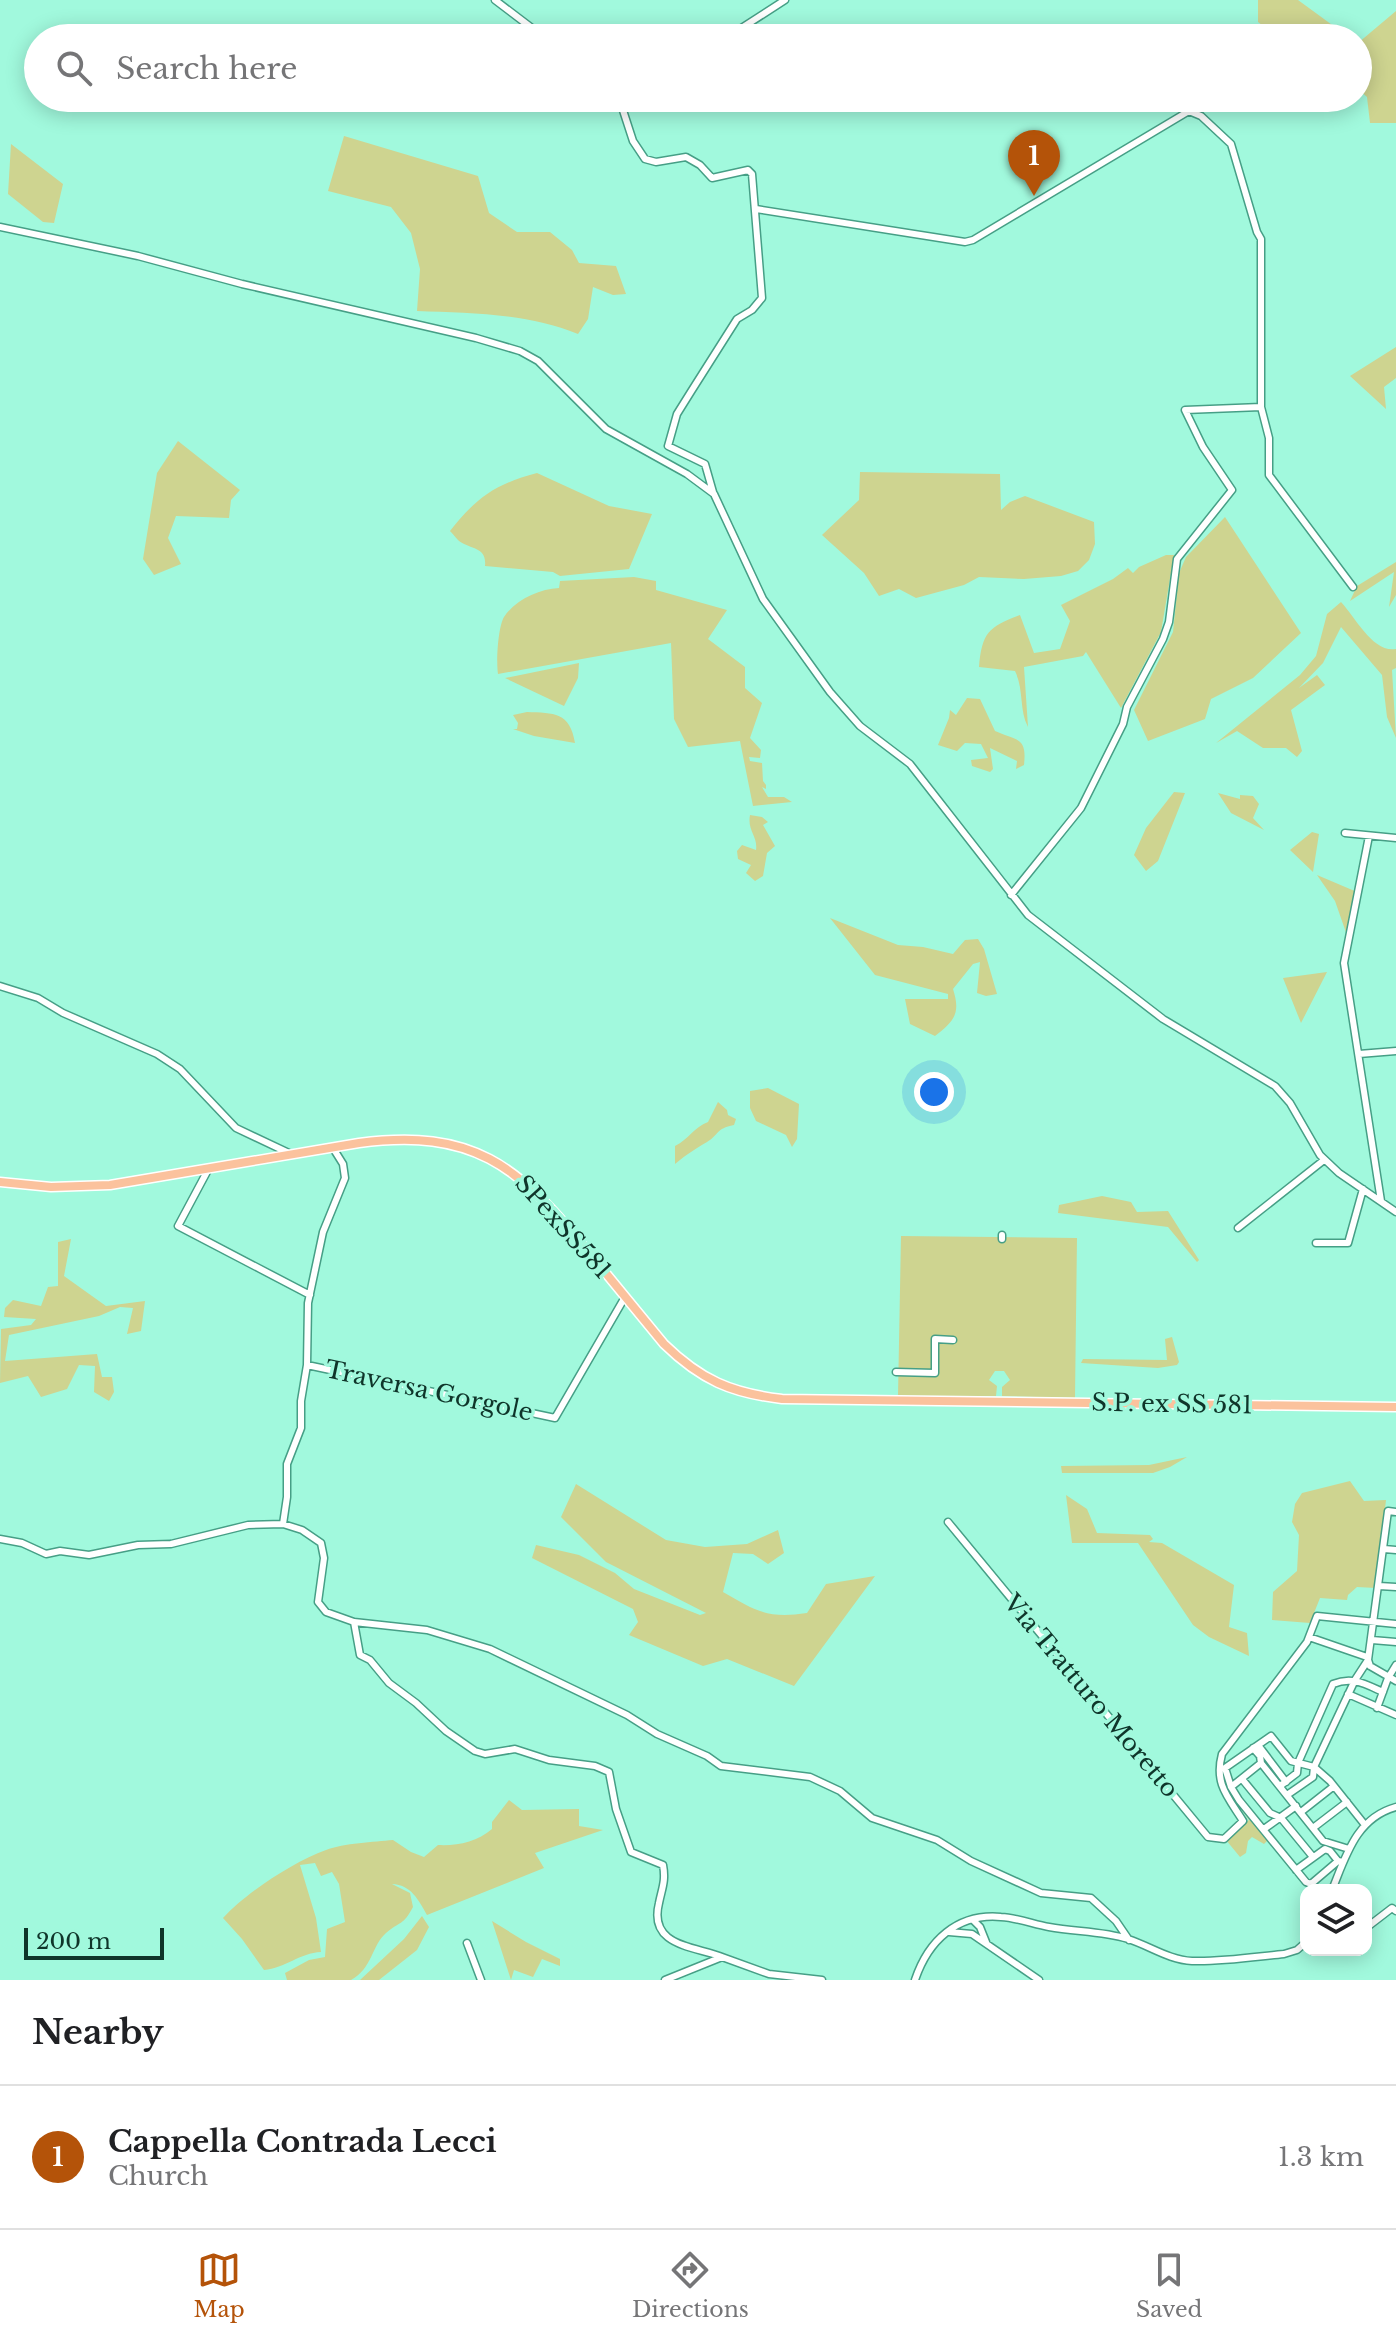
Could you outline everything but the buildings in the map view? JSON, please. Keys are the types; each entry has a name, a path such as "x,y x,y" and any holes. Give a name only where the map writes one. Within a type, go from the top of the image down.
{"main road":[{"name":"SPexSS581","path":"0,1182 51,1187 110,1185 393,1139 423,1139 468,1149 514,1172 556,1212 681,1360 705,1378 731,1389 782,1399 949,1402"},
{"name":"S.P. ex SS 581","path":"949,1402 1396,1407"}],"street":[{"path":"495,0 527,24"},
{"path":"748,24 785,0"},
{"path":"624,112 633,141 645,159 656,162 686,157 700,165 712,178 748,170 752,174 756,209 762,298 752,310 737,319 677,414 668,446 651,455"},
{"path":"756,209 965,242 1191,112"},
{"path":"1194,112 1231,144 1261,239 1261,407 1269,438 1269,475 1353,587"},
{"path":"0,227 138,256 520,351 538,361 606,429 687,474 714,494"},
{"path":"1011,895 1081,808 1123,724 1127,707 1163,639 1169,622 1177,559 1232,490 1203,447 1185,410 1261,407"},
{"path":"668,446 705,464 714,494 763,599 822,681 860,726 910,764 1028,915 1163,1019 1275,1086 1290,1103 1324,1160 1396,1212"},
{"path":"1345,833 1396,838"},
{"path":"1369,836 1344,963 1381,1201"},
{"path":"0,986 38,998 63,1013 157,1054 180,1069 236,1128 295,1155"},
{"path":"1359,1054 1396,1051"},
{"path":"283,1524 287,1464 301,1428 310,1295 323,1232 345,1178 343,1164 333,1148"},
{"path":"1238,1228 1324,1160"},
{"path":"209,1168 178,1226 310,1295"},
{"path":"1316,1243 1348,1243 1363,1189"},
{"name":"Traversa Gorgole","path":"307,1365 555,1418 625,1297"},
{"path":"896,1372 935,1373 935,1339 953,1340"},
{"path":"1287,1795 1313,1777 1314,1767 1348,1694 1367,1665 1392,1511"},
{"name":"Via Tratturo Moretto","path":"948,1522 1208,1837 1224,1839 1243,1821 1236,1803"},
{"path":"0,1539 22,1543 46,1554 60,1551 89,1555 138,1545 171,1544 248,1525 283,1524 302,1530 321,1543 324,1558 318,1592 319,1606 333,1615 354,1622 427,1630 490,1649 627,1715 721,1766 810,1777 840,1791 872,1818 937,1840 971,1861 1041,1893 1091,1898 1116,1921 1129,1940"},
{"path":"1384,1549 1396,1550"},
{"path":"1379,1586 1396,1587"},
{"path":"1394,1809 1365,1825 1340,1862 1311,1884 1306,1882 1264,1829 1236,1803 1220,1784 1217,1773 1227,1744 1309,1637 1317,1616 1396,1624"},
{"path":"354,1622 360,1655 370,1660 389,1683 446,1731 475,1751 492,1754 515,1749 549,1760 595,1766 609,1772 616,1809 631,1852 663,1865 665,1883 657,1915 667,1937 678,1945 769,1974 822,1980"},
{"path":"1309,1637 1367,1657 1367,1665"},
{"path":"1372,1640 1396,1642"},
{"path":"1367,1665 1396,1681"},
{"path":"1377,1708 1396,1665"},
{"path":"1283,1784 1297,1773 1298,1763 1333,1684 1355,1680 1383,1692"},
{"path":"1348,1694 1396,1713"},
{"path":"1236,1803 1225,1768 1271,1736 1291,1761 1314,1767 1334,1786 1365,1825"},
{"path":"1255,1746 1261,1763 1283,1784"},
{"path":"1255,1746 1313,1828 1326,1842 1349,1849"},
{"path":"1231,1787 1261,1763"},
{"path":"1242,1779 1270,1813 1281,1818 1313,1857"},
{"path":"1264,1829 1334,1786"},
{"path":"1313,1828 1347,1802"},
{"path":"1296,1870 1325,1849 1340,1862"},
{"path":"1334,1884 1340,1862"},
{"path":"1372,1923 1392,1908 1396,1911"},
{"path":"915,1980 930,1947 947,1932 973,1920 999,1917 1129,1940 1174,1958 1192,1961 1284,1954 1300,1947"},
{"path":"984,1938 988,1918"},
{"path":"972,1934 973,1920"},
{"path":"973,1920 984,1938"},
{"path":"947,1932 984,1938 1039,1980"},
{"path":"467,1943 481,1980"},
{"path":"665,1980 722,1957"}],"green space":[{"path":"1258,0 1298,0 1331,24 1261,24"},
{"path":"1396,11 1396,123 1370,123 1372,31"},
{"path":"344,136 478,176 489,213 517,232 550,232 572,250 579,263 616,266 626,294 613,295 593,287 588,319 578,334 519,318 417,311 420,269 411,233 391,207 328,191"},
{"path":"11,144 63,184 54,223 43,222 8,194"},
{"path":"1396,347 1396,378 1384,387 1386,409 1350,376"},
{"path":"178,441 240,490 231,500 229,518 176,516 168,538 181,564 154,575 143,559 157,473"},
{"path":"860,472 1000,474 1001,510 1025,496 1094,522 1095,544 1089,560 1078,571 1061,576 1024,579 979,577 964,585 916,598 899,589 879,596 864,573 822,535 859,500"},
{"path":"537,473 609,506 652,514 629,569 560,576 553,572 485,566 481,552 459,541 450,531 469,510 498,487"},
{"path":"1225,517 1301,633 1253,678 1211,699 1205,719 1148,741 1134,710 1173,632 1179,573 1186,557"},
{"path":"1166,555 1174,555 1161,632 1121,708 1086,652 1083,656 1024,667 1028,727 1015,671 979,667 982,646 989,632 1020,615 1034,653 1060,649 1070,621 1061,605 1128,568 1133,573"},
{"path":"1396,562 1396,595 1389,607 1394,572 1350,601 1357,586"},
{"path":"634,577 656,581 656,590 727,610 708,639 745,667 745,688 762,703 750,738 761,750 760,758 749,757 750,761 762,763 766,789 762,787 768,797 784,797 792,802 753,806 740,741 688,747 674,719 671,643 498,674 502,622 521,601 536,593 559,588 560,581"},
{"path":"1341,602 1372,640 1388,649 1396,649 1396,668 1392,670 1396,738 1387,717 1382,675 1341,627 1323,663 1299,688 1317,675 1325,685 1291,710 1302,751 1297,757 1286,748 1263,748 1237,731 1216,743 1300,675 1316,656 1327,614"},
{"path":"579,663 578,678 564,706 505,678"},
{"path":"967,698 980,699 995,731 1019,741 1024,749 1024,765 1016,769 1017,761 990,748 993,769 990,772 972,766 971,760 988,758 981,744 965,743 957,751 938,745 950,710 956,715"},
{"path":"527,712 559,716 569,725 575,743 513,729 517,729 518,723 513,715"},
{"path":"1174,792 1185,793 1158,861 1146,871 1134,855 1146,828"},
{"path":"1218,793 1240,799 1240,795 1253,796 1259,804 1253,818 1264,830 1231,813"},
{"path":"750,815 762,817 768,822 763,825 775,846 767,853 763,876 755,881 746,873 751,865 738,859 737,851 742,845 756,850"},
{"path":"1312,832 1319,834 1313,872 1290,850"},
{"path":"1317,875 1357,892 1349,941 1335,901"},
{"path":"830,918 898,945 953,954 965,940 978,939 984,949 997,994 986,996 977,993 980,962 973,964 953,989 956,1005 954,1016 935,1036 910,1024 905,999 948,999 948,994 875,975"},
{"path":"1327,972 1301,1023 1283,978"},
{"path":"768,1088 799,1104 797,1139 792,1147 786,1135 756,1121 750,1108 750,1091"},
{"path":"718,1102 728,1115 736,1119 734,1125 721,1130 675,1164 675,1146 708,1122"},
{"path":"1102,1196 1131,1202 1137,1212 1168,1211 1199,1260 1197,1262 1168,1227 1058,1213 1059,1205"},
{"path":"901,1236 1077,1238 1075,1398 1002,1396 1002,1387 1010,1380 1004,1371 995,1371 989,1380 997,1386 996,1396 898,1396"},
{"path":"71,1239 64,1276 106,1306 145,1301 141,1331 127,1334 133,1308 120,1307 99,1316 9,1335 5,1361 97,1354 102,1377 112,1377 114,1392 109,1401 94,1392 95,1366 79,1365 67,1389 41,1397 28,1376 0,1383 1,1329 31,1325 36,1319 4,1317 5,1308 13,1300 41,1306 48,1287 58,1286 58,1242"},
{"path":"1172,1337 1179,1362 1177,1365 1158,1368 1081,1363 1083,1359 1167,1360 1165,1339"},
{"path":"1187,1457 1153,1473 1062,1473 1061,1466 1149,1465"},
{"path":"1350,1481 1364,1501 1386,1500 1376,1588 1357,1587 1347,1600 1320,1598 1310,1623 1272,1620 1273,1592 1297,1571 1299,1535 1292,1522 1295,1504 1302,1493"},
{"path":"576,1484 666,1540 705,1547 747,1544 778,1530 784,1553 768,1564 753,1554 733,1553 723,1592 763,1612 782,1615 807,1613 826,1584 875,1576 794,1686 727,1659 703,1666 629,1635 638,1622 633,1609 532,1558 536,1545 579,1555 615,1573 634,1589 700,1615 706,1613 606,1562 561,1517"},
{"path":"1066,1495 1087,1509 1097,1533 1150,1535 1153,1539 1149,1542 1162,1543 1234,1585 1229,1627 1247,1633 1249,1656 1209,1637 1193,1625 1138,1543 1072,1543"},
{"path":"509,1800 522,1810 579,1809 579,1826 603,1830 535,1853 544,1868 427,1915 409,1890 392,1884 410,1893 413,1907 404,1920 381,1938 363,1970 351,1980 287,1980 285,1973 309,1960 325,1957 327,1929 345,1922 339,1884 332,1872 321,1876 315,1863 300,1865 316,1918 321,1952 264,1970 223,1918 257,1888 313,1855 341,1846 393,1840 424,1857 438,1845 466,1842 492,1829 492,1822"},
{"path":"1238,1805 1268,1840 1264,1844 1252,1837 1246,1853 1240,1857 1226,1840 1249,1820"},
{"path":"422,1916 429,1927 417,1950 379,1980 360,1980 404,1939"},
{"path":"492,1921 560,1959 560,1966 542,1959 533,1977 514,1970 511,1980"}],"place":[{"name":"Cappella Contrada Lecci","path":"1034,196"}]}
